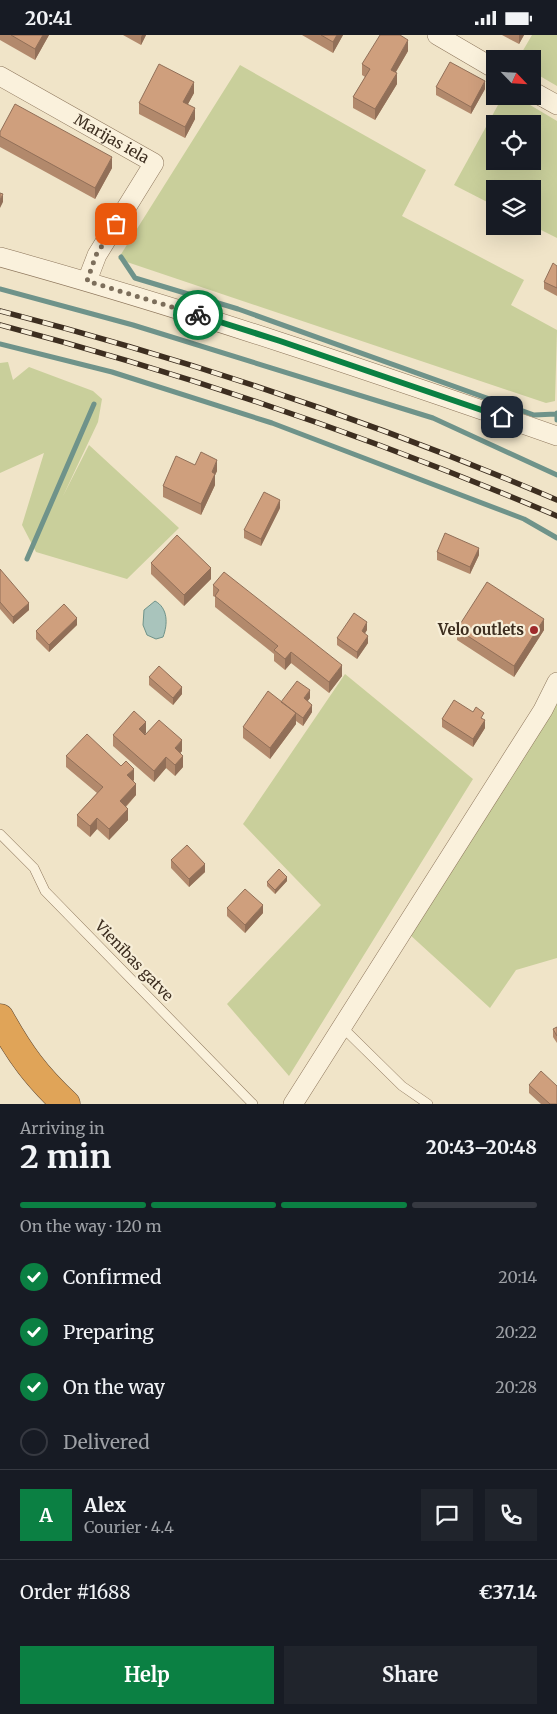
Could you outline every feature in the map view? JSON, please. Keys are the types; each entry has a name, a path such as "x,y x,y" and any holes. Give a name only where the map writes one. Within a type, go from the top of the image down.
{"highway":[{"path":"0,1018 21,1055 40,1080 66,1104"}],"street":[{"path":"438,35 486,64"},
{"name":"Marijas iela","path":"0,76 154,163 96,255 87,281"},
{"path":"541,96 557,105"},
{"path":"0,257 87,281 280,341 557,435"},
{"path":"293,1104 341,1025 542,710 557,682"}],"lane":[{"name":"Vienības gatve","path":"0,834 34,868 45,891 253,1104"},
{"path":"341,1025 402,1087 428,1104"}],"green space":[{"path":"532,35 557,35 557,86 541,77 541,50 523,50"},
{"path":"240,65 426,170 402,216 524,280 511,305 557,330 555,401 546,403 118,259"},
{"path":"498,105 530,105 557,121 557,238 541,230 541,180 486,180 486,201 454,185 486,127 486,170 541,170 541,115 493,115"},
{"path":"8,362 13,380 29,367 93,391 102,399 98,422 63,496 89,445 179,528 127,579 36,552 22,525 44,453 0,473 0,363"},
{"path":"345,674 473,779 289,1076 227,1004 321,905 243,824"},
{"path":"557,702 557,958 516,970 490,1008 408,933"}],"water":[{"path":"155,601 165,612 166,617 163,637 156,639 147,635 143,625 144,610"}],"building":[{"path":"11,35 43,35 35,49"},
{"path":"321,35 337,35 333,42"},
{"path":"380,35 400,35 408,40 391,70 397,73 375,109 353,97 370,69 362,64"},
{"path":"450,62 485,81 471,107 436,87"},
{"path":"159,64 194,82 183,102 195,108 185,127 139,103"},
{"path":"15,104 112,157 95,188 0,136 0,132"},
{"path":"553,263 557,266 557,288 544,282"},
{"path":"201,452 217,460 212,472 215,474 201,504 163,486 176,456 195,465"},
{"path":"264,492 280,500 261,539 244,530"},
{"path":"445,533 479,548 470,567 437,552"},
{"path":"177,535 211,568 184,595 151,563"},
{"path":"0,569 29,603 13,617 0,602"},
{"path":"224,572 342,665 329,682 291,652 285,659 274,650 278,646 215,596 219,590 213,585"},
{"path":"487,582 544,619 514,666 457,629"},
{"path":"64,604 77,618 49,645 36,631"},
{"path":"354,613 367,622 362,631 368,636 357,652 337,638"},
{"path":"159,666 182,687 173,698 149,677"},
{"path":"297,681 310,690 304,698 312,705 303,718 281,702"},
{"path":"268,691 296,713 270,748 243,727"},
{"path":"454,700 473,712 476,707 484,713 481,718 485,720 473,739 442,719"},
{"path":"134,711 146,722 139,729 145,735 159,720 182,740 175,748 183,756 175,765 166,757 154,771 113,735"},
{"path":"87,734 121,766 126,761 134,769 127,775 136,784 120,801 128,809 109,829 97,818 90,826 77,815 103,787 66,756"},
{"path":"187,845 205,864 189,879 171,860"},
{"path":"279,869 287,877 275,890 267,882"},
{"path":"245,889 263,905 245,925 227,908"},
{"path":"557,1027 557,1036 553,1029"},
{"path":"541,1071 557,1086 557,1104 550,1104 529,1085"}],"waterway":[{"path":"121,257 135,278 238,309 534,415 556,414"},
{"path":"0,289 133,325 433,418 557,475"},
{"path":"0,344 112,372 272,423 524,519 557,538"},
{"path":"27,559 94,404"},
{"path":"557,413 557,420"}],"railway":[{"path":"0,311 142,350 282,395 421,445 557,500"},
{"path":"0,325 142,365 282,410 420,461 557,516"}],"way so far":[{"path":"116,224 96,255 87,281 198,315"}],"place":[{"name":"Velo outlets","path":"534,630"}],"route":[{"path":"198,315 502,417"}]}
